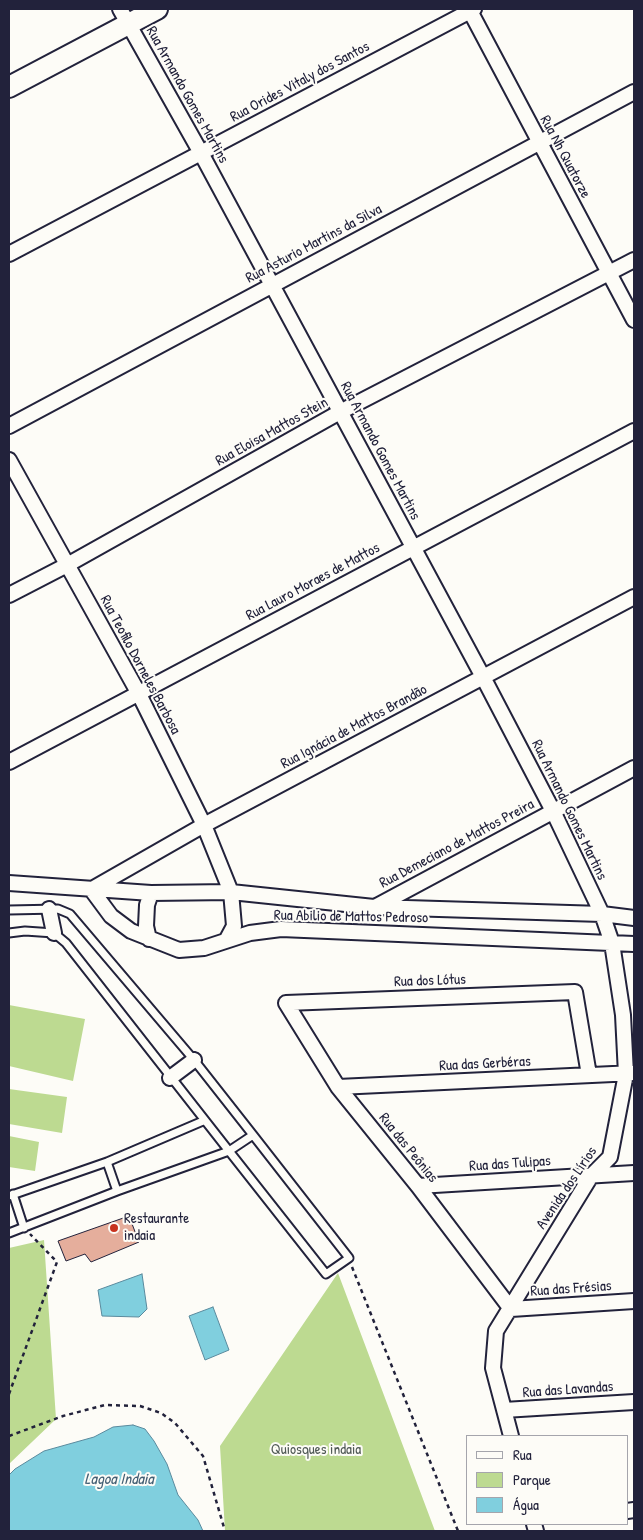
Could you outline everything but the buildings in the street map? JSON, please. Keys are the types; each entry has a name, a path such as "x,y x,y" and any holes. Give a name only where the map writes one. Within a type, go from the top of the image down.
{"street":[{"path":"9,87 124,16 157,9"},
{"name":"Rua Nh Quatorze","path":"471,9 539,142 634,320"},
{"name":"Rua Orides Vitaly dos Santos","path":"9,254 471,9"},
{"name":"Rua Armando Gomes Martins","path":"124,16 201,153 483,678 553,811 615,943"},
{"name":"Rua Asturio Martins da Silva","path":"9,426 634,92"},
{"name":"Rua Eloisa Mattos Stein","path":"9,595 67,565 340,412 634,260"},
{"name":"Rua Lauro Moraes de Mattos","path":"9,762 413,546 634,431"},
{"name":"Rua Teofilo Dorneles Barbosa","path":"9,460 139,694 204,825 231,892 234,926 227,939"},
{"name":"Rua Ignácia de Mattos Brandão","path":"91,889 204,825 634,597"},
{"name":"Rua Demeciano de Mattos Preira","path":"374,907 634,768"},
{"name":"Rua Abilio de Mattos Pedroso","path":"9,883 151,893 231,892 374,907 602,914 634,918"},
{"name":"Rua Abilio de Mattos Pedroso","path":"91,889 111,916 131,931 179,950 204,948 227,939 281,929 634,944"},
{"path":"148,939 146,926 147,905 151,893"},
{"path":"48,908 54,933"},
{"name":"Avenida dos Lírios","path":"511,1435 493,1368 496,1331 591,1176 610,1157 631,1073 615,943"},
{"name":"Rua dos Lótus","path":"286,1003 575,992 589,1075"},
{"name":"Rua das Peônias","path":"286,1003 338,1087 418,1186 511,1309"},
{"path":"170,1078 194,1060"},
{"name":"Rua das Gerbéras","path":"338,1087 631,1073"},
{"name":"Rua das Tulipas","path":"418,1186 634,1173"},
{"name":"Rua das Frésias","path":"511,1309 634,1301"},
{"name":"Rua das Lavandas","path":"504,1410 634,1402"}],"lane":[{"path":"9,910 48,908 58,909 70,914 194,1060 349,1258 326,1274 203,1121 66,943 54,933 25,931 9,933"},
{"path":"24,1228 11,1195 108,1162 203,1121"},
{"path":"9,1233 229,1151 253,1135"},
{"path":"108,1162 118,1191"}],"path":[{"path":"9,1394 57,1262 24,1228"},
{"path":"349,1258 458,1531"},
{"path":"9,1436 72,1413 105,1405 140,1406 161,1413 175,1423 203,1456 225,1531"}],"green space":[{"path":"9,1005 85,1019 73,1081 9,1066"},
{"path":"9,1089 67,1097 62,1133 9,1124"},
{"path":"9,1136 39,1142 35,1171 9,1167"},
{"path":"44,1240 56,1419 9,1464 9,1248"},
{"name":"Quiosques indaia","path":"338,1273 435,1531 225,1531 220,1446"}],"water":[{"path":"142,1274 147,1309 139,1317 102,1316 98,1290"},
{"path":"213,1307 229,1350 205,1360 189,1316"},
{"name":"Lagoa Indaia","path":"133,1425 145,1429 154,1441 167,1464 178,1495 198,1520 203,1531 9,1531 9,1475 15,1469 44,1451 94,1437 113,1427"}],"place":[{"name":"Restaurante indaia","path":"114,1228"}]}
